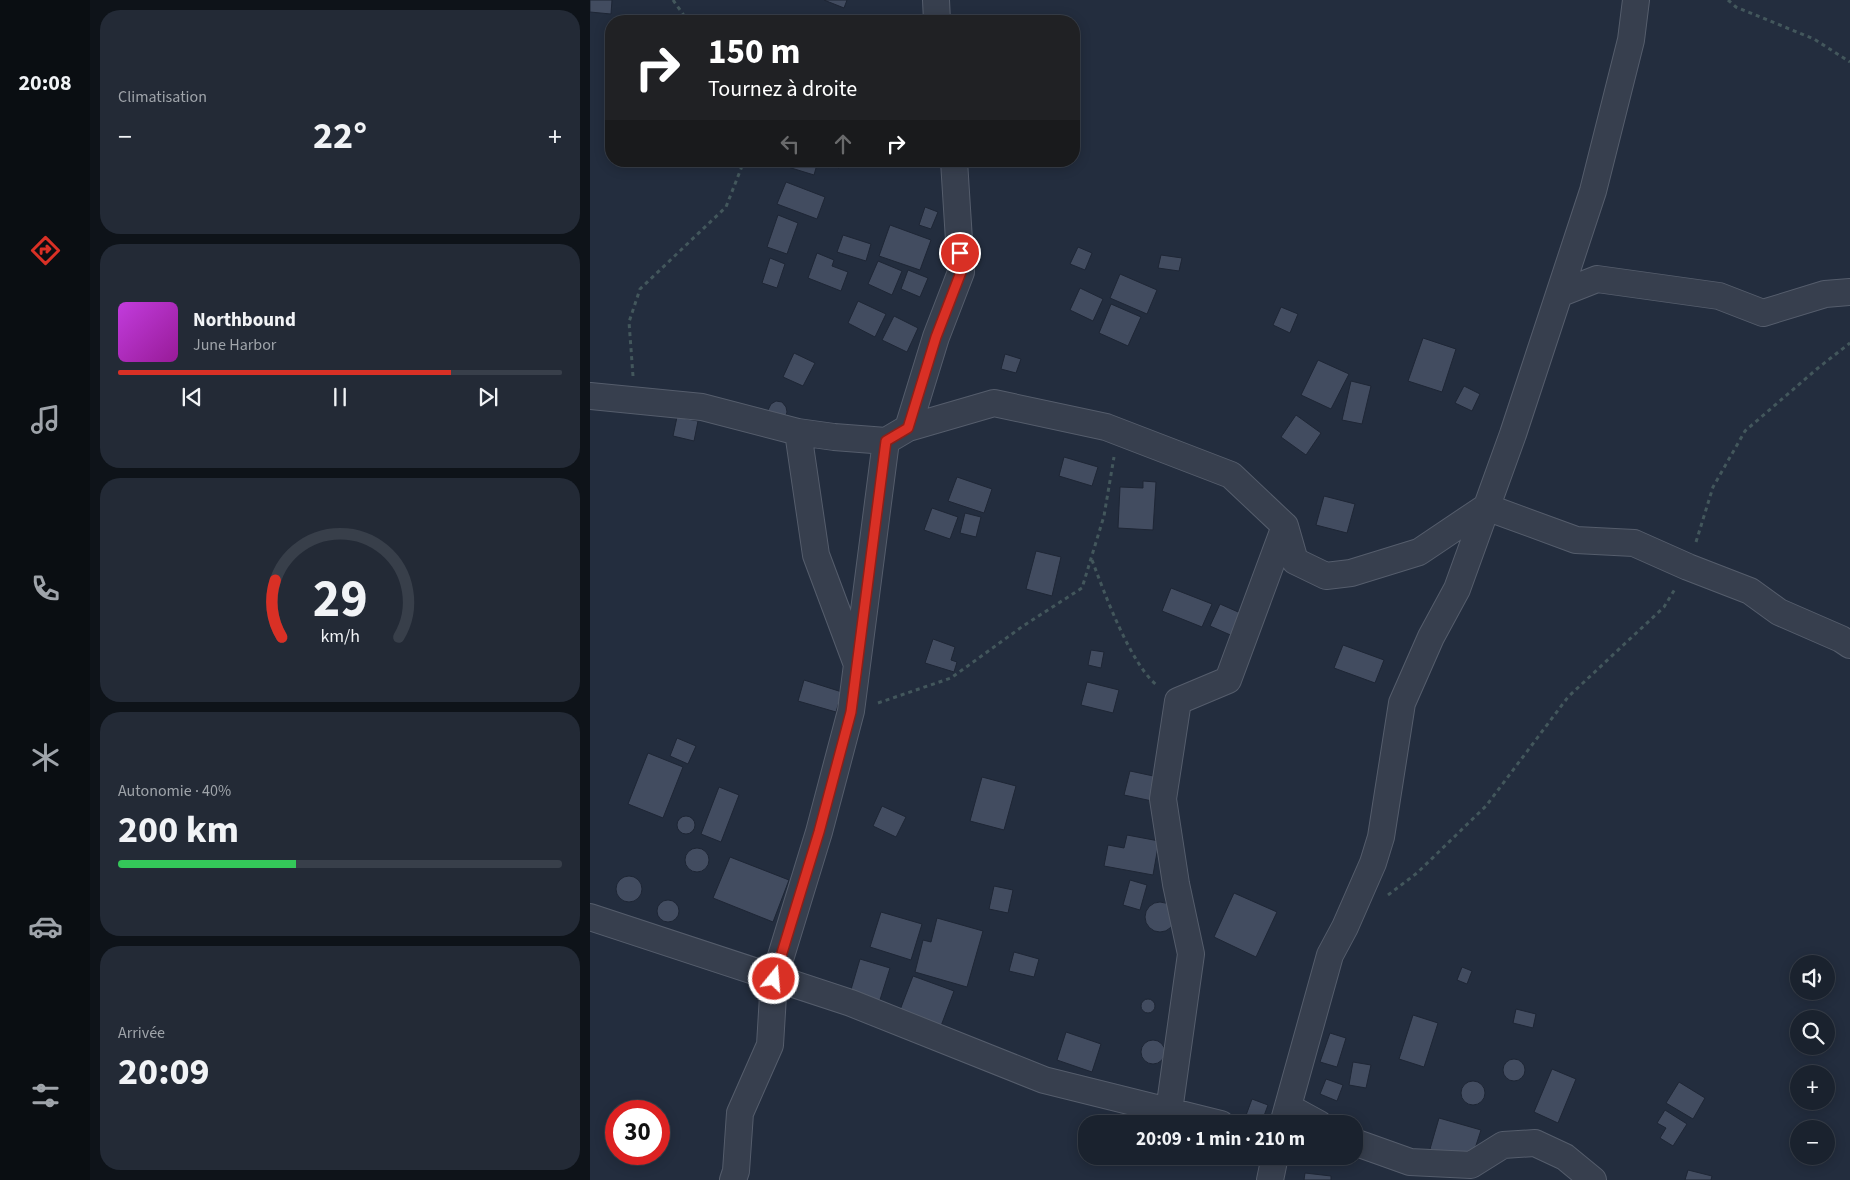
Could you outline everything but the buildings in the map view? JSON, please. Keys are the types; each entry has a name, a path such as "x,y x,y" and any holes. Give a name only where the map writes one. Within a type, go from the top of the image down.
{"street":[{"path":"936,0 937,15"},
{"path":"1285,1115 1330,954 1345,927 1373,863 1381,837 1402,703 1430,637 1457,589 1512,434 1593,191 1632,40 1636,0"},
{"path":"908,428 936,337 961,272 954,167"},
{"path":"1559,294 1597,279 1666,287 1719,296 1763,313 1825,294 1850,292"},
{"path":"590,396 702,407 798,432 886,441 908,428 994,403 1106,427 1231,474 1285,526 1295,560 1326,576 1351,573 1419,552 1486,507"},
{"path":"798,432 816,555 858,668"},
{"path":"733,1180 736,1171 740,1113 770,1045 774,979 819,832 851,712 886,441"},
{"path":"1486,507 1576,540 1634,543 1688,567 1750,591 1779,612 1841,639 1850,645"},
{"path":"1169,1111 1191,954 1176,884 1163,799 1178,701 1228,680 1285,526"},
{"path":"590,917 851,1003 1044,1080 1185,1115"},
{"path":"1363,1145 1410,1162 1471,1165 1503,1145 1535,1143 1565,1156 1593,1180"},
{"path":"1270,1180 1273,1165"}],"path":[{"path":"673,0 684,15"},
{"path":"1728,0 1736,7 1814,39 1850,62"},
{"path":"636,401 629,322 640,289 726,207 742,167"},
{"path":"1385,897 1417,874 1486,806 1568,697 1664,608 1688,567 1713,487 1745,431 1850,343"},
{"path":"851,712 951,678 1023,626 1082,588 1104,516 1115,454 1106,427"},
{"path":"1091,559 1134,656 1150,680 1178,701"}],"route":[{"path":"774,979 819,832 851,712 886,441 908,428 936,337 961,272 960,253"}]}
